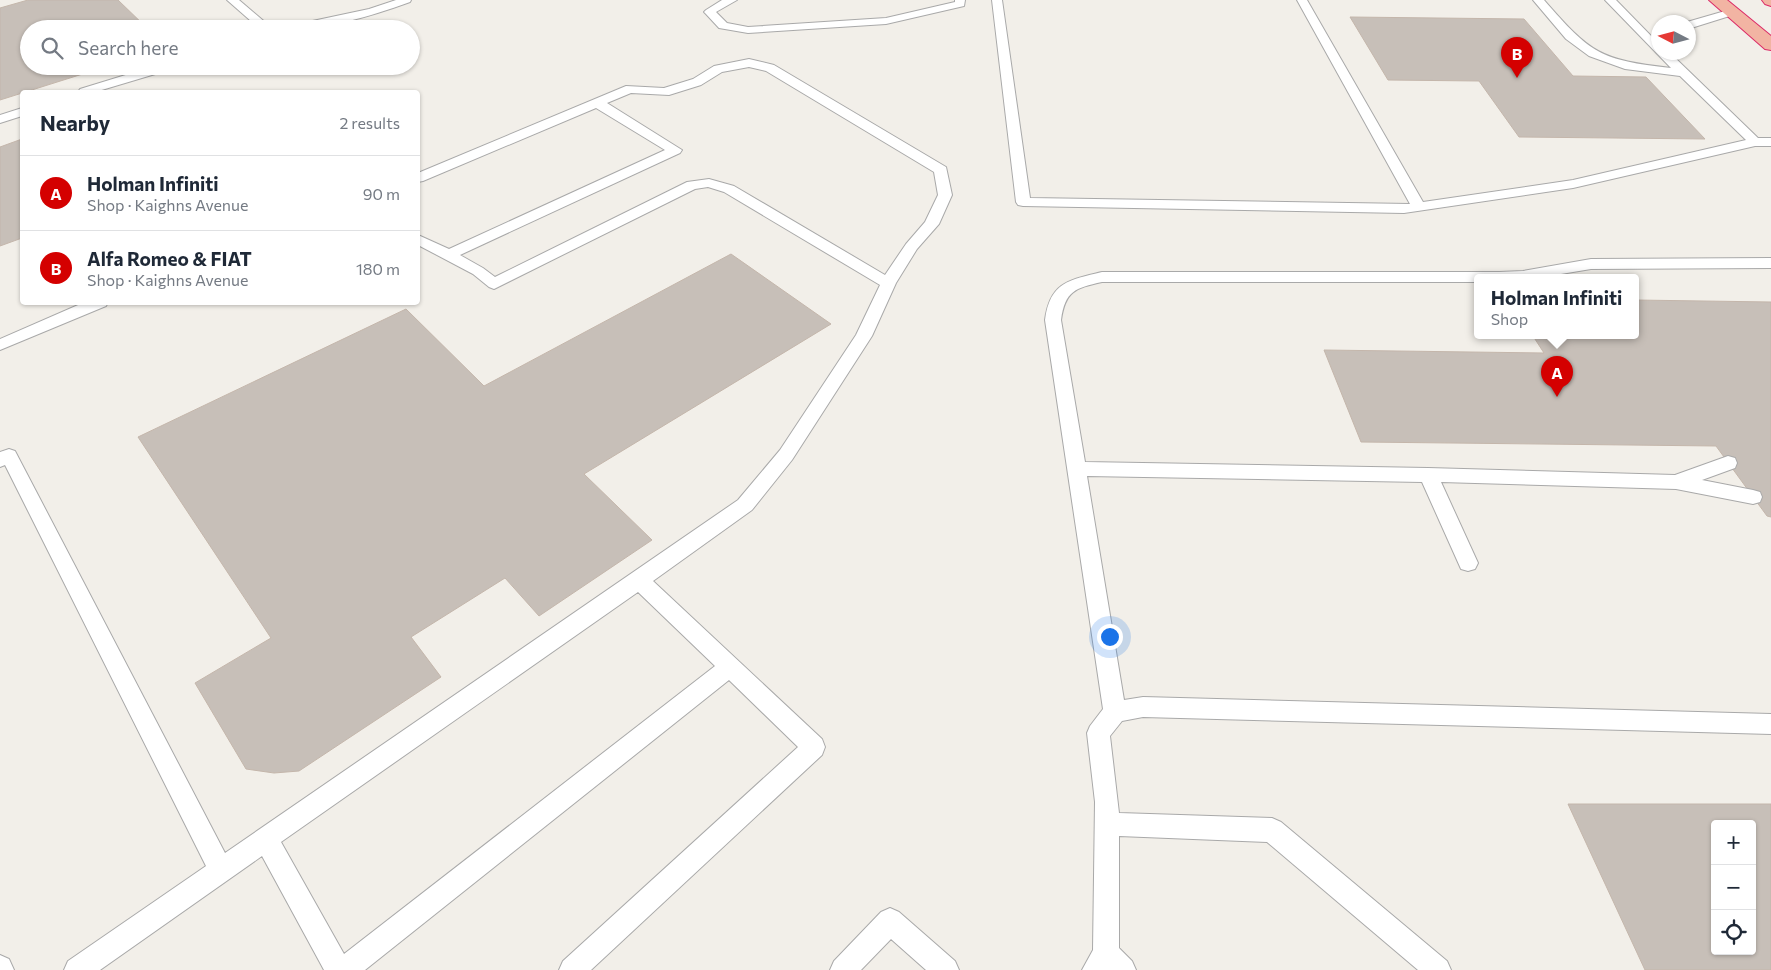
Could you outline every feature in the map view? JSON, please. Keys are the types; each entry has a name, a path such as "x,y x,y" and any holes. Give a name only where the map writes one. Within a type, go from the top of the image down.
{"highway":[{"path":"1717,0 1771,45"}],"lane":[{"path":"232,0 256,20"},
{"path":"333,20 372,12 406,0"},
{"path":"732,0 719,5 710,12 723,26 748,30 886,21 960,4 960,0"},
{"path":"997,0 1023,202 1388,210 1573,184 1755,142 1771,142"},
{"path":"1302,0 1418,206"},
{"path":"1538,0 1577,43 1593,54 1615,63 1683,73"},
{"path":"1610,0 1651,35"},
{"path":"1696,23 1732,12"},
{"path":"1670,60 1755,142"},
{"path":"77,970 745,505 786,455 864,336 888,283 911,247 932,224 945,195 941,170 770,68 749,63 718,69 697,82 665,92 630,89 420,177"},
{"path":"90,90 139,75"},
{"path":"447,256 674,150 597,103"},
{"path":"0,119 20,113"},
{"path":"420,240 478,271 494,284 692,185 709,183 729,188 888,283"},
{"path":"1534,274 1591,264 1771,263"},
{"path":"1115,712 1052,320 1059,296 1066,290 1085,281 1102,277 1474,277"},
{"path":"0,345 93,305"},
{"path":"0,460 9,456 222,870"},
{"path":"1676,482 1728,463"},
{"path":"1076,469 1428,475 1676,482 1753,498"},
{"path":"1428,475 1468,563"},
{"path":"572,970 814,747 639,580"},
{"path":"344,970 730,667"},
{"path":"1108,964 1107,802 1098,733 1115,712 1143,707 1771,724"},
{"path":"1107,824 1272,830 1438,970"},
{"path":"266,839 338,970"},
{"path":"843,970 890,921 946,970"}],"building":[{"path":"28,0 118,0 139,20 20,20 20,75 79,75 32,90 20,90 20,94 0,100 0,8"},
{"path":"1350,17 1524,19 1573,76 1646,77 1705,139 1519,137 1479,81 1388,80"},
{"path":"20,140 20,239 0,246 0,147"},
{"path":"731,254 831,324 584,474 652,540 539,616 505,578 411,637 441,677 299,771 274,773 246,769 195,683 271,638 138,437 406,309 484,386"},
{"path":"1639,300 1771,302 1771,517 1767,516 1716,446 1361,442 1324,350 1544,353 1535,339 1639,339"},
{"path":"1568,804 1771,804 1771,970 1645,970"}],"place":[{"name":"Alfa Romeo & FIAT","path":"1517,78"},
{"name":"Holman Infiniti","path":"1557,397"}]}
